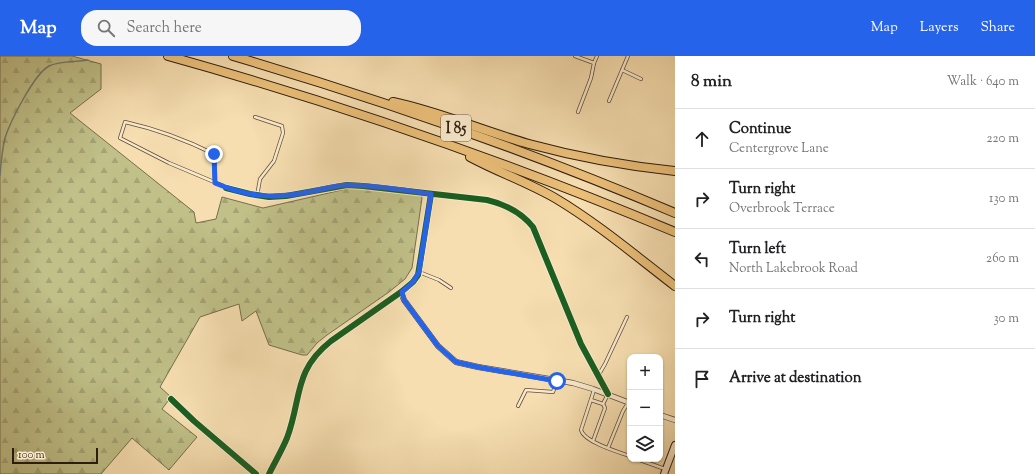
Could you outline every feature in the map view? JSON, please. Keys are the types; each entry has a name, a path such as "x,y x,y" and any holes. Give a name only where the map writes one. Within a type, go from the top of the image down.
{"highway":[{"name":"I 85","path":"168,56 293,93 441,142 560,186 675,232"},
{"name":"I 85","path":"233,56 350,92 523,152 675,213"},
{"path":"350,92 423,108 528,144 567,154 631,166 675,171"},
{"path":"441,142 493,169 537,189 569,207 594,224 675,286"}],"street":[{"path":"226,188 257,196 286,196 347,185 493,202 516,212 526,219 533,227 581,344 608,394"},
{"path":"269,474 287,438 297,404 301,382 313,359 331,341 402,292 413,282 419,272 431,194"},
{"path":"402,292 404,300 438,346 456,362 573,383 627,401"},
{"path":"171,399 194,421 256,474"},
{"path":"663,416 675,420"},
{"path":"665,472 675,444"}],"lane":[{"path":"575,56 594,63"},
{"path":"578,112 591,78 597,56"},
{"path":"609,101 628,56"},
{"path":"622,70 641,79"},
{"path":"254,117 282,126 283,133 274,161 260,179 257,196"},
{"path":"215,183 214,154 196,145 152,129 126,122 120,138 169,162 215,183 226,188"},
{"path":"419,272 439,280 451,288"},
{"path":"597,376 605,364 627,317"},
{"path":"518,406 526,390 553,392 557,381"},
{"path":"595,390 581,430 585,437 627,455"},
{"path":"593,441 605,408 603,404 608,394"},
{"path":"591,400 603,404"},
{"path":"608,448 623,411 627,405"},
{"path":"643,462 665,472"}],"green space":[{"path":"0,56 72,56 101,64 101,89 70,113 194,212 196,223 216,219 222,197 263,208 355,187 421,194 422,198 412,268 405,279 389,292 327,335 317,343 307,355 302,355 269,345 256,311 242,321 239,304 200,317 160,387 171,397 162,409 197,437 169,470 132,438 101,474 0,474"}],"waterway":[{"path":"0,175 5,138 17,110 36,78 53,64 88,60"}],"cycle path":[{"path":"226,188 269,197 286,196 347,185 363,186 487,200 512,210 524,217 533,227 581,344 608,394"},
{"path":"269,474 287,438 292,424 300,386 310,363 331,341 401,292 413,282 418,275 431,194"},
{"path":"171,399 194,421 256,474"}],"route":[{"path":"214,154 215,183 226,188 257,196 286,196 347,185 397,189 431,194 420,269 413,282 402,292 404,300 438,346 456,362 460,364 557,381"}]}
